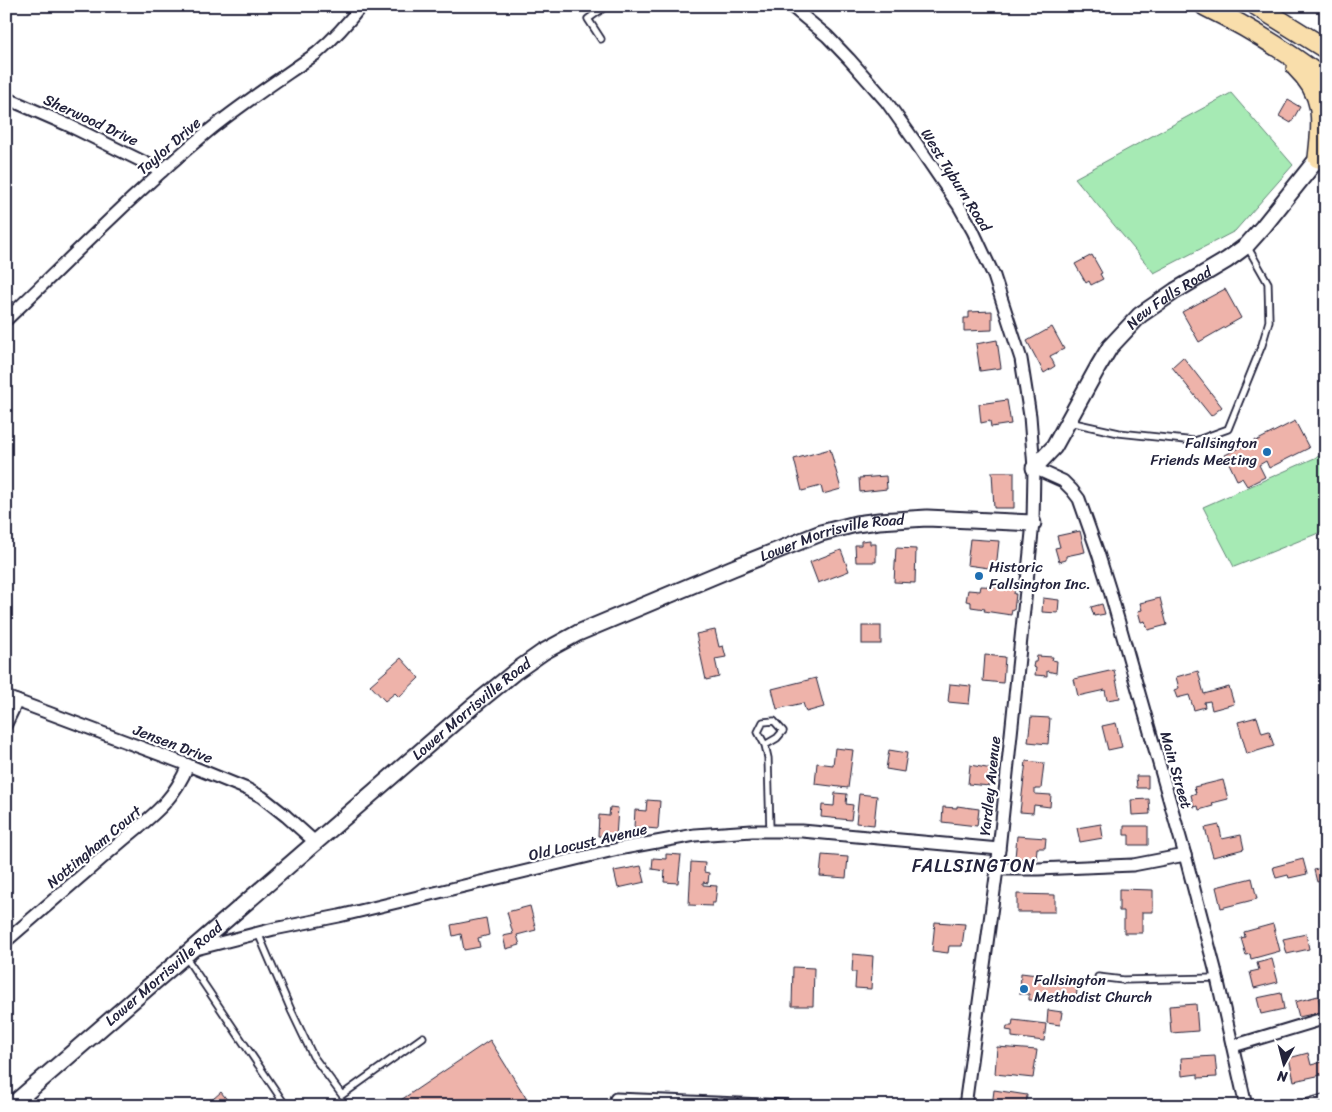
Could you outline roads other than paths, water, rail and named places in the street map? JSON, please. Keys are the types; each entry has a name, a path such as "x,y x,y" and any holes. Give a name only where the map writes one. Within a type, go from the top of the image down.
{"main road":[{"path":"1205,6 1270,42 1326,81"},
{"path":"1257,6 1326,49"},
{"path":"1270,42 1301,72 1319,101 1323,152"}],"street":[{"name":"Taylor Drive","path":"6,320 162,171 233,112 328,44 350,21 361,6"},
{"name":"West Tyburn Road","path":"791,6 827,36 850,59 886,101 959,206 973,231 994,276 1021,359 1030,416 1034,468"},
{"name":"Sherwood Drive","path":"6,98 68,125 162,171"},
{"name":"New Falls Road","path":"1034,468 1054,447 1110,346 1140,315 1246,246 1323,152"},
{"name":"Yardley Avenue","path":"966,1106 999,849 1033,523 1034,468"},
{"name":"Main Street","path":"1034,468 1063,481 1079,499 1098,553 1217,978 1246,1106"},
{"name":"Lower Morrisville Road","path":"11,1106 315,842 516,671 543,652 601,623 724,571 821,533 856,524 926,518 1033,523"},
{"path":"6,724 12,699"},
{"name":"Jensen Drive","path":"12,699 247,789 262,797 315,842"},
{"name":"Nottingham Court","path":"6,941 156,814 182,781 188,765"},
{"name":"Old Locust Avenue","path":"188,953 258,933 618,849 695,834 802,831 999,849"},
{"path":"996,868 1038,870 1132,864 1184,855"},
{"path":"1233,1046 1326,1018"},
{"path":"616,1099 787,1106"}],"lane":[{"path":"601,39 588,19 606,6"},
{"path":"1067,422 1119,433 1195,441 1228,428 1262,345 1269,321 1268,283 1246,246"},
{"path":"764,745 777,738 782,731 774,721 763,722 758,732 768,758 770,831"},
{"path":"258,933 290,1010 313,1056 342,1095 423,1037"},
{"path":"188,953 286,1106"},
{"path":"1098,977 1123,980 1217,978"},
{"path":"1295,1106 1326,1097"}],"place":[{"name":"Fallsington Friends Meeting","path":"1267,452"},
{"name":"Historic Fallsington Inc.","path":"979,576"},
{"name":"Fallsington Methodist Church","path":"1024,989"}],"district":[{"name":"FALLSINGTON","path":"974,866"}]}
